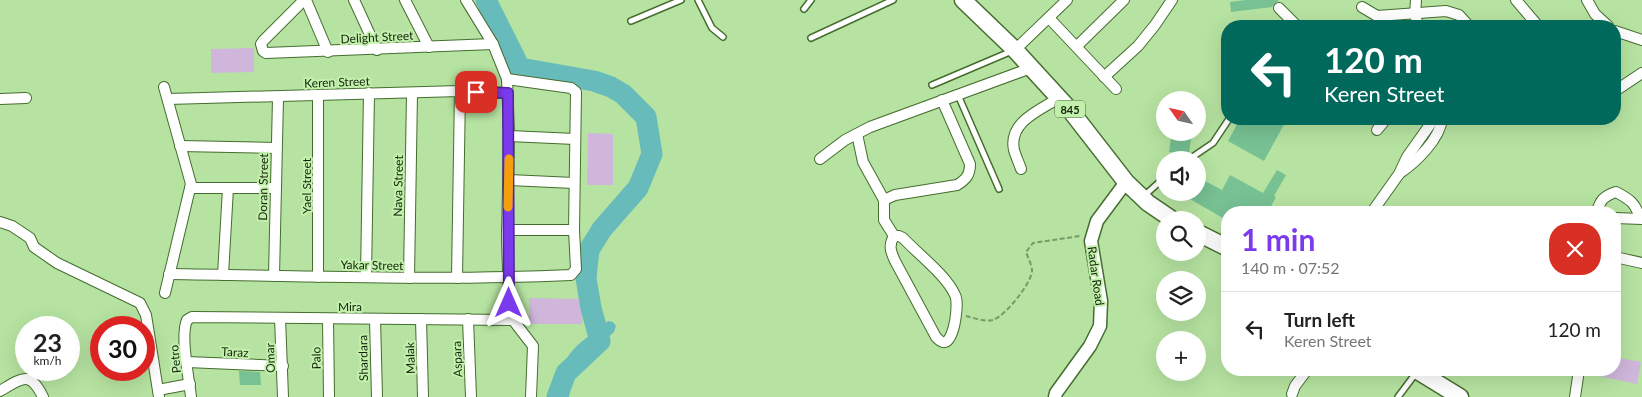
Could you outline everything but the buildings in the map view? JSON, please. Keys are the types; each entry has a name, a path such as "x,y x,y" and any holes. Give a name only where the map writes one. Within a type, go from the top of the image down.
{"main road":[{"name":"845","path":"963,0 1015,50 1070,110 1126,182 1161,211"},
{"path":"1206,237 1221,244"},
{"path":"1427,376 1460,397"}],"street":[{"name":"Delight Street","path":"305,0 263,41 261,44 262,51 266,53 328,52 493,44"},
{"path":"305,0 328,52"},
{"path":"354,0 377,50"},
{"path":"405,0 429,48"},
{"path":"466,0 493,44 507,79 509,303 513,320 533,346 531,397"},
{"path":"1015,50 1067,0"},
{"path":"1077,46 1124,0"},
{"path":"1104,77 1138,46 1172,0"},
{"path":"1416,0 1416,20"},
{"path":"1516,0 1533,20"},
{"path":"1587,0 1595,14 1602,20"},
{"path":"1362,7 1377,16 1446,11 1459,15 1464,20"},
{"path":"1279,8 1291,20"},
{"path":"1049,18 1116,89"},
{"path":"1621,33 1642,40"},
{"path":"820,159 845,140 870,128 1031,68"},
{"path":"1621,87 1642,73"},
{"path":"507,79 571,88 576,92 574,230 507,230"},
{"path":"164,87 191,184 165,293"},
{"path":"457,278 460,91"},
{"name":"Keren Street","path":"168,99 278,98 460,91 508,93"},
{"path":"366,277 369,93"},
{"name":"Nava Street","path":"409,278 412,93"},
{"name":"Yael Street","path":"318,95 318,277"},
{"path":"0,99 26,98"},
{"name":"Doran Street","path":"274,276 278,98"},
{"path":"1021,169 1014,150 1014,138 1018,126 1024,120 1059,98"},
{"path":"884,200 895,194 957,185 970,174 970,164 942,100"},
{"path":"1377,130 1381,125"},
{"path":"1376,206 1430,125"},
{"path":"1399,174 1414,163 1429,145 1440,125"},
{"path":"857,134 863,162 884,200 884,220 894,236"},
{"path":"509,136 575,138"},
{"path":"180,146 276,148"},
{"path":"508,180 574,183"},
{"name":"Radar Road","path":"1055,397 1090,346 1100,326 1101,301 1091,241 1092,235 1097,222 1126,182"},
{"path":"190,188 276,188"},
{"path":"223,275 228,188"},
{"path":"1599,206 1605,195 1616,192 1629,199 1636,206 1641,219 1621,218"},
{"path":"0,223 12,226 30,238 34,247 57,263 140,303 146,316 158,393 190,384"},
{"name":"Yakar Street","path":"169,274 409,278 509,278 571,275 576,269 574,230"},
{"path":"894,236 903,238 950,285 957,297 955,324 946,342 941,342 936,337 890,250 890,242 894,236"},
{"path":"1621,259 1642,264"},
{"name":"Mira","path":"187,320 192,317 513,320"},
{"name":"Omar","path":"280,318 283,397"},
{"name":"Palo","path":"328,319 329,397"},
{"name":"Shardara","path":"375,319 376,397"},
{"name":"Malak","path":"421,319 424,397"},
{"name":"Aspara","path":"468,319 470,397"},
{"name":"Petro","path":"187,320 184,326 190,384 188,396"},
{"name":"Taraz","path":"187,362 282,366"},
{"path":"1292,394 1302,376"},
{"path":"1575,397 1578,376"},
{"path":"0,391 22,378 29,379 38,386 43,397"}],"lane":[{"path":"631,21 681,0"},
{"path":"698,0 712,28 723,37"},
{"path":"804,9 811,0"},
{"path":"811,38 893,0"},
{"path":"932,85 1015,50"},
{"path":"958,95 999,190"},
{"path":"1201,151 1212,143 1225,125"},
{"path":"1142,197 1156,185"},
{"path":"1398,397 1413,376"}],"path":[{"path":"956,315 991,320 997,318 1018,298 1032,274 1032,268 1026,252 1033,243 1092,235"}],"shaded area":[{"path":"254,48 254,72 211,73 211,49"},
{"path":"588,133 613,134 613,185 587,185"},
{"path":"529,298 583,299 582,324 529,324"},
{"path":"1621,358 1641,362 1637,384 1599,376 1621,376"}],"water":[{"path":"608,321 613,322 616,326 614,332 577,367 572,376 569,397 557,397 562,369 569,355 580,343"}],"waterway":[{"path":"486,0 520,68 594,81 611,87 623,94 646,117 652,154 638,188 602,229 589,250 586,278 591,308 600,341 566,373 557,397"}],"slow traffic":[{"path":"508,207 509,159"}],"route":[{"path":"476,92 508,93 507,238 509,303"}]}
